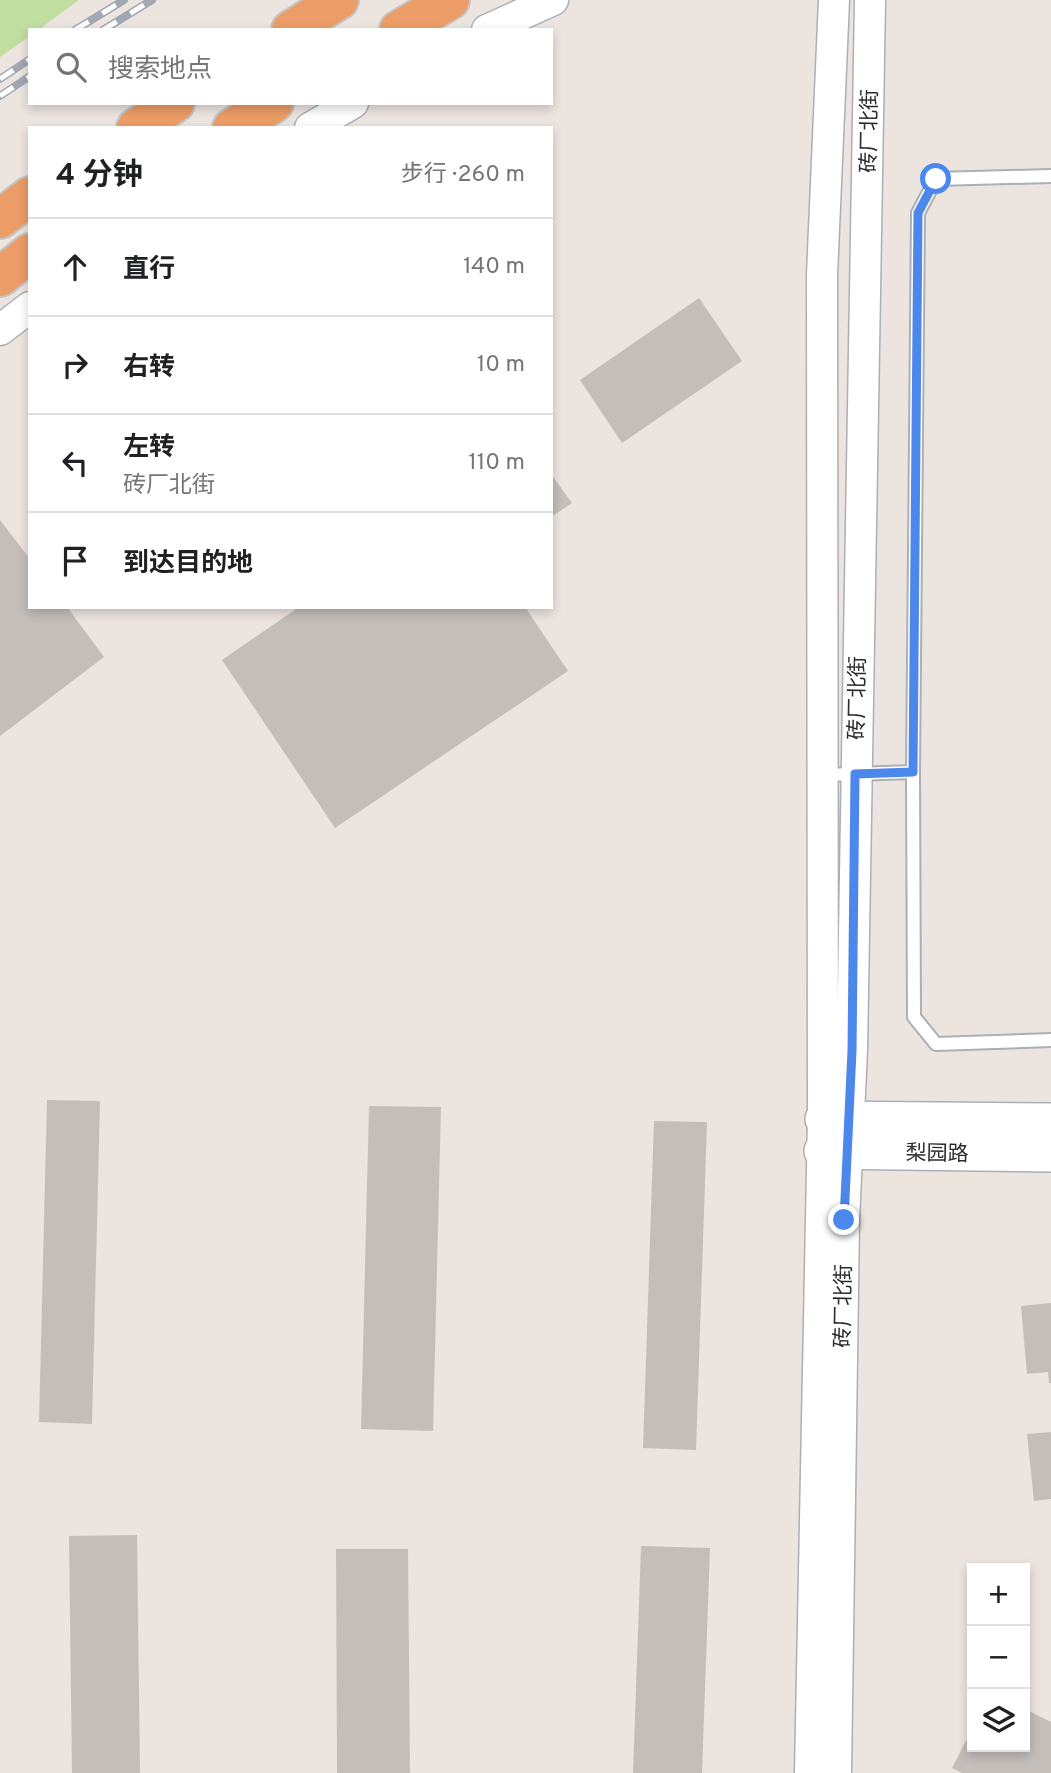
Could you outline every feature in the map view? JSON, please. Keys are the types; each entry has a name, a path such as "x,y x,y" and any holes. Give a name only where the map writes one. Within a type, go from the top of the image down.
{"highway":[{"path":"295,28 339,0"},
{"path":"402,28 450,0"},
{"path":"139,126 172,105"},
{"path":"235,126 271,105"},
{"path":"0,219 28,198"},
{"path":"0,277 28,255"}],"main road":[{"name":"梨园路","path":"835,1135 1051,1121"},
{"name":"梨园路","path":"835,1135 1051,1154"}],"street":[{"path":"491,28 552,0"},
{"name":"砖厂北街","path":"834,0 822,275 823,775 835,1135 836,1773"},
{"name":"砖厂北街","path":"810,1773 835,1135 855,774 870,0"},
{"path":"313,126 349,105"},
{"path":"0,330 28,309"}],"lane":[{"path":"1051,176 936,179 918,213 913,772 914,1017 936,1044 1051,1040"},
{"path":"823,775 913,772"}],"green space":[{"path":"0,0 79,0 41,28 28,28 28,37 0,57"}],"building":[{"path":"699,298 742,361 622,443 580,380"},
{"path":"553,477 572,503 553,516"},
{"path":"0,520 28,556 28,609 68,609 104,657 0,736"},
{"path":"296,609 526,609 568,671 335,828 222,660"},
{"path":"47,1100 100,1101 92,1424 39,1422"},
{"path":"369,1106 441,1107 433,1431 361,1429"},
{"path":"654,1121 707,1122 696,1450 643,1448"},
{"path":"1051,1303 1049,1383 1048,1372 1027,1374 1021,1306"},
{"path":"1051,1432 1051,1499 1034,1501 1027,1434"},
{"path":"137,1535 140,1773 72,1773 69,1536"},
{"path":"641,1546 710,1548 702,1773 633,1773"},
{"path":"336,1549 408,1549 410,1773 337,1773"},
{"path":"1030,1712 1051,1722 1051,1773 962,1773 952,1768 967,1739 967,1752 1030,1752"}],"railway":[{"path":"78,28 124,0"},
{"path":"106,28 152,0"},
{"path":"0,79 28,60"},
{"path":"0,96 28,77"}],"route":[{"path":"844,1220 852,1051 855,774 913,772 918,213 936,179"}]}
